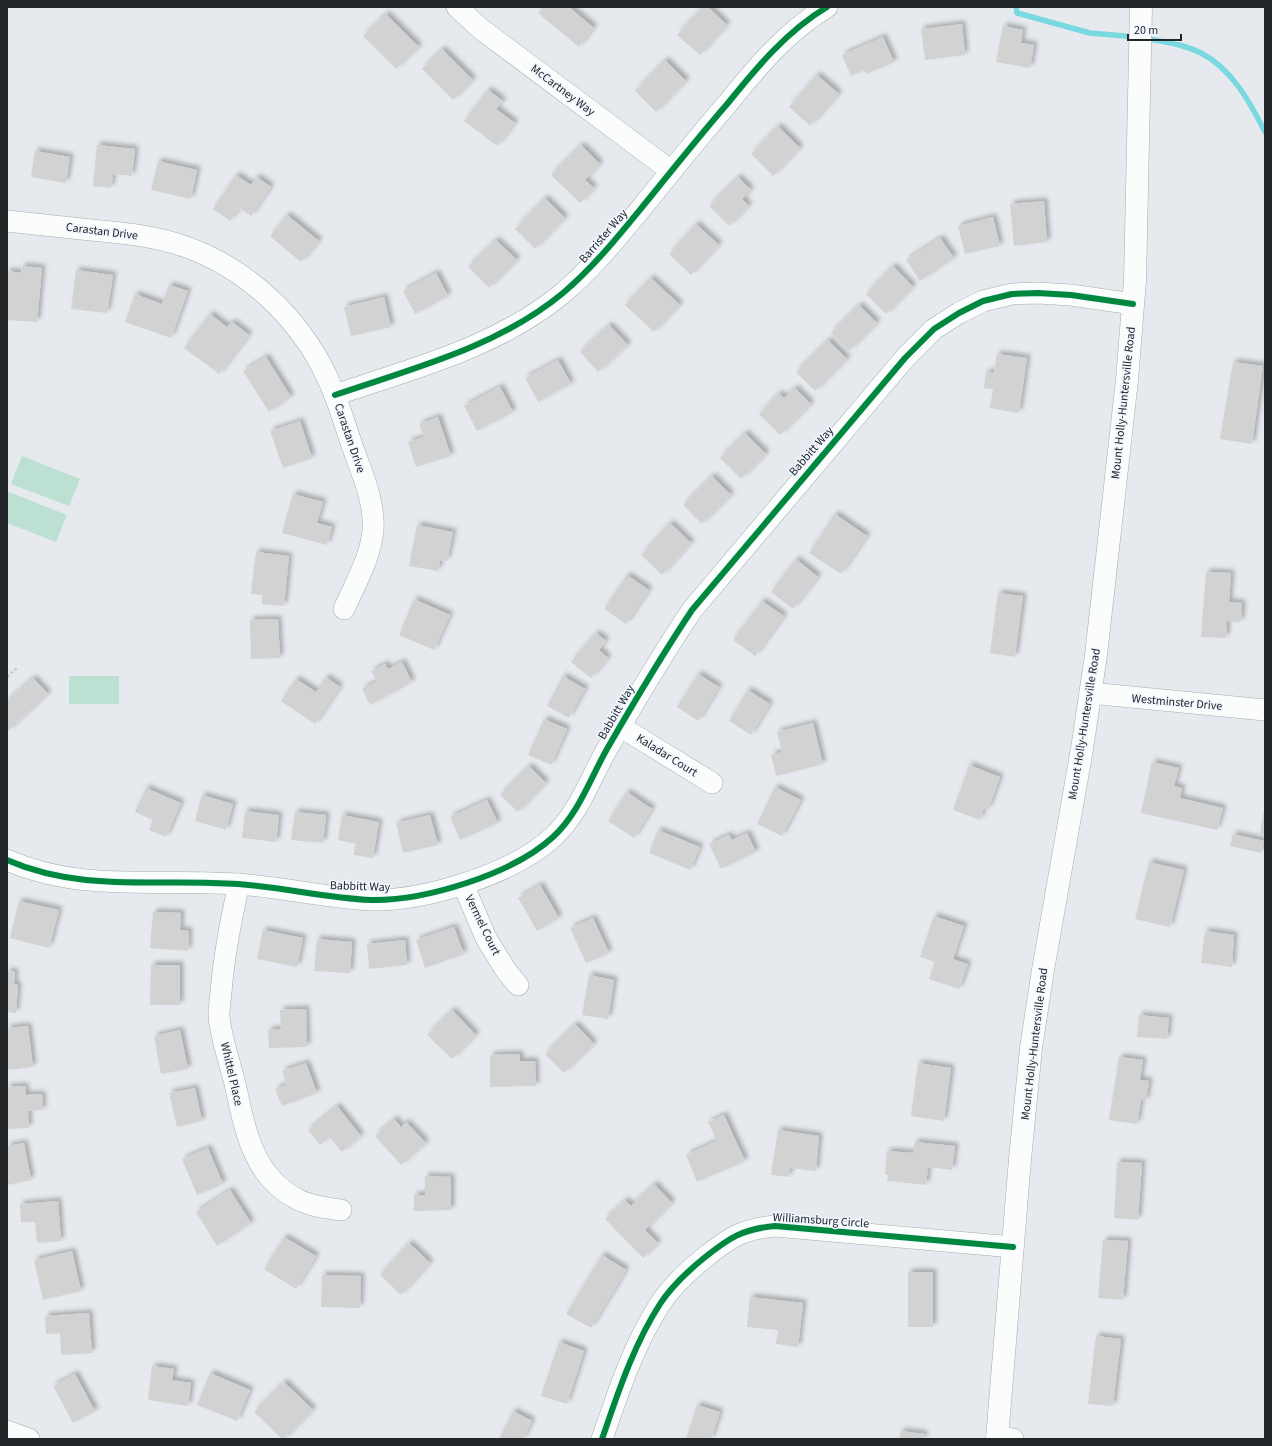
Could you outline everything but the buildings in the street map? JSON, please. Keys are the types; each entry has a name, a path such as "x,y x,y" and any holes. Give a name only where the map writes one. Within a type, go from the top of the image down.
{"main road":[{"name":"Mount Holly-Huntersville Road","path":"1003,1438 1013,1247 1031,1048 1043,970 1082,749 1096,655 1127,380 1133,304 1141,7"}],"street":[{"name":"McCartney Way","path":"457,7 481,29 671,171"},
{"name":"Barrister Way","path":"335,395 487,341 540,311 596,262 746,81 788,35 827,7"},
{"name":"Carastan Drive","path":"7,221 133,234 158,239 189,248 216,260 234,271 273,301 293,324 306,340 326,374 335,395 368,492 373,515 373,530 370,546 363,567 344,609"},
{"name":"Babbitt Way","path":"7,860 19,866 58,876 98,882 238,884 371,900 403,898 427,894 463,884 494,873 523,858 554,837 570,818 588,788 607,750 665,650 692,610 905,358 934,329 959,313 983,301 1012,294 1038,293 1071,295 1133,304"},
{"name":"Westminster Drive","path":"1090,693 1265,710"},
{"name":"Kaladar Court","path":"621,727 712,783"},
{"name":"Whittel Place","path":"238,884 222,978 219,1016 244,1126 252,1150 266,1174 287,1193 297,1200 317,1206 341,1210"},
{"name":"Vermel Court","path":"463,884 486,938 507,972 518,985"},
{"name":"Williamsburg Circle","path":"602,1439 626,1371 644,1332 660,1303 673,1287 700,1262 725,1241 737,1235 757,1228 775,1226 1013,1247"},
{"path":"7,1431 29,1439"}],"path":[{"path":"7,677 17,668"}],"green space":[{"path":"22,456 80,479 69,506 11,484"},
{"path":"9,492 67,515 56,542 7,523 7,496"},
{"path":"69,676 119,676 119,704 69,704"}],"waterway":[{"path":"1016,7 1017,13 1090,33 1136,37"},
{"path":"1144,38 1188,47 1212,60 1222,68 1239,87 1265,132"}],"cycle path":[{"path":"335,395 425,365 483,342 538,312 563,293 610,246 699,137 773,50 799,27 827,7"},
{"path":"7,860 35,870 64,877 92,881 238,884 371,900 417,896 442,890 467,883 515,863 553,837 562,828 577,807 627,714 692,610 905,358 934,329 959,313 983,301 1012,294 1038,293 1071,295 1133,304"},
{"path":"602,1439 620,1387 634,1353 650,1320 660,1304 675,1285 692,1268 721,1245 736,1236 754,1229 775,1226 1013,1247"}]}
